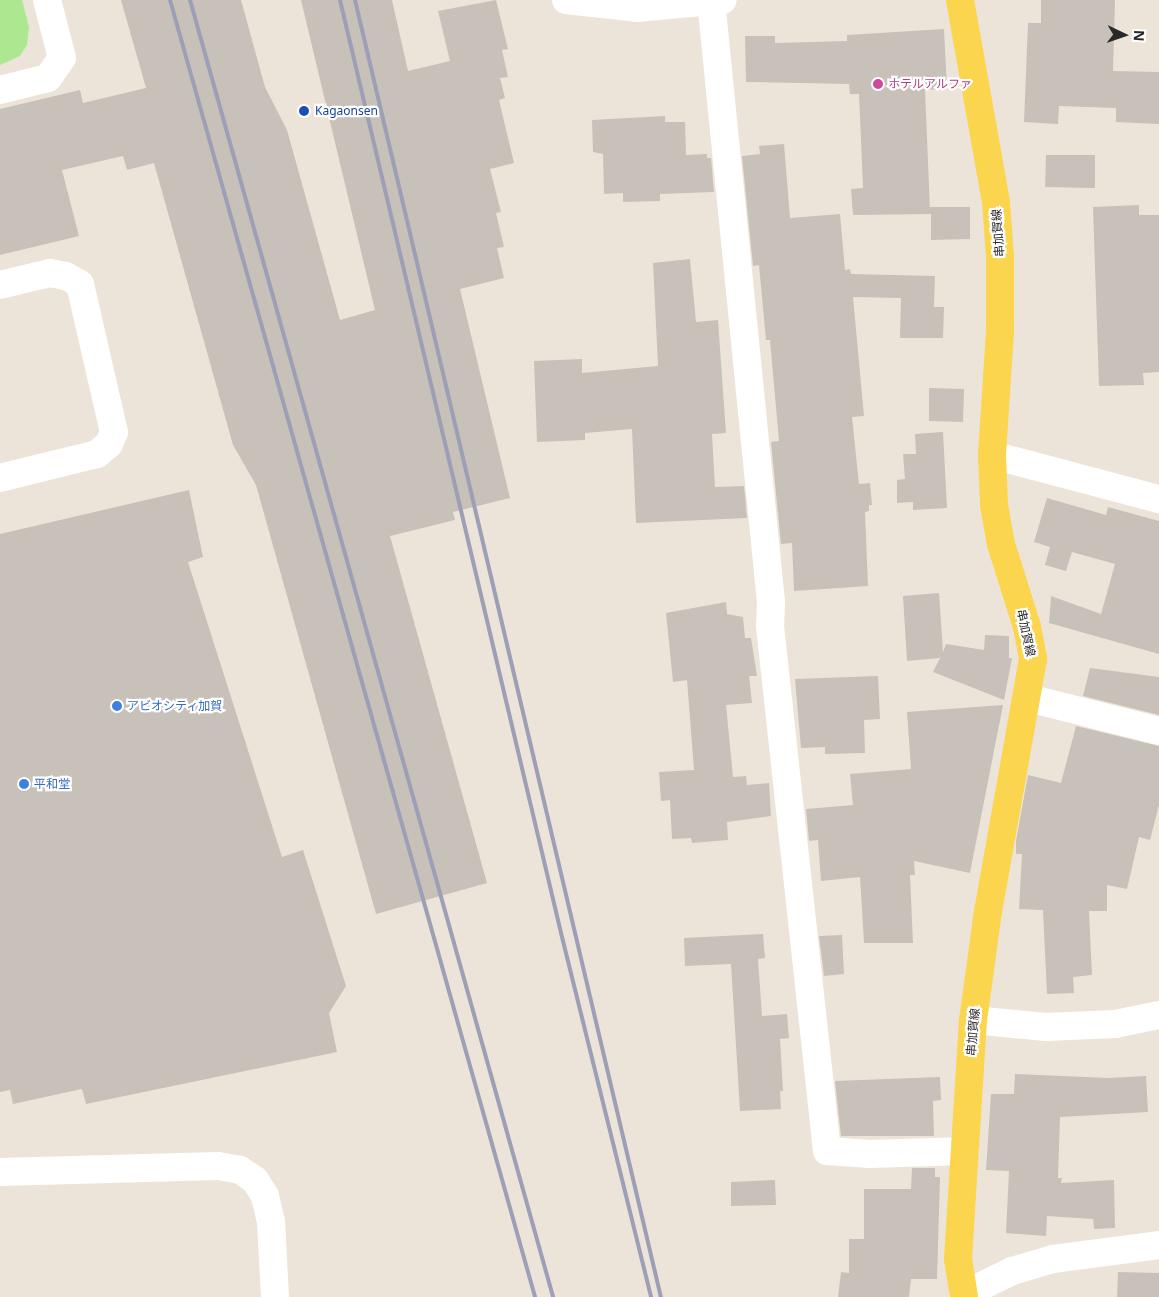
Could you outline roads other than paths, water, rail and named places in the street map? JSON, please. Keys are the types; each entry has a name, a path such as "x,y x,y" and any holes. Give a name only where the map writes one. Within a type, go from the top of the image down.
{"main road":[{"name":"串加賀線","path":"960,0 996,202 1000,256 1000,331 992,455 994,505 1001,544 1028,626 1033,659 1028,698 988,911 974,1020 958,1259 964,1296"}],"street":[{"path":"0,90 48,78 62,58 47,0"},
{"path":"566,0 637,8 723,0"},
{"path":"711,0 770,592 770,626 827,1151 870,1154 965,1150"},
{"path":"0,285 50,273 66,276 80,284 114,432 109,444 98,454 0,478"},
{"path":"992,455 1159,499"},
{"path":"1028,698 1159,731"},
{"path":"974,1020 1046,1027 1115,1024 1159,1015"},
{"path":"0,1172 218,1166 240,1170 255,1180 265,1196 271,1221 274,1297"},
{"path":"964,1296 1012,1271 1053,1259 1159,1245"}],"railway":[{"path":"170,0 535,1297"},
{"path":"190,0 553,1297"},
{"path":"340,0 563,941 651,1297"},
{"path":"355,0 661,1297"}],"place":[{"name":"ホテルアルファ","path":"878,84"},
{"name":"Kagaonsen","path":"304,111"},
{"name":"アビオシティ加賀","path":"117,706"},
{"name":"平和堂","path":"24,784"}]}
